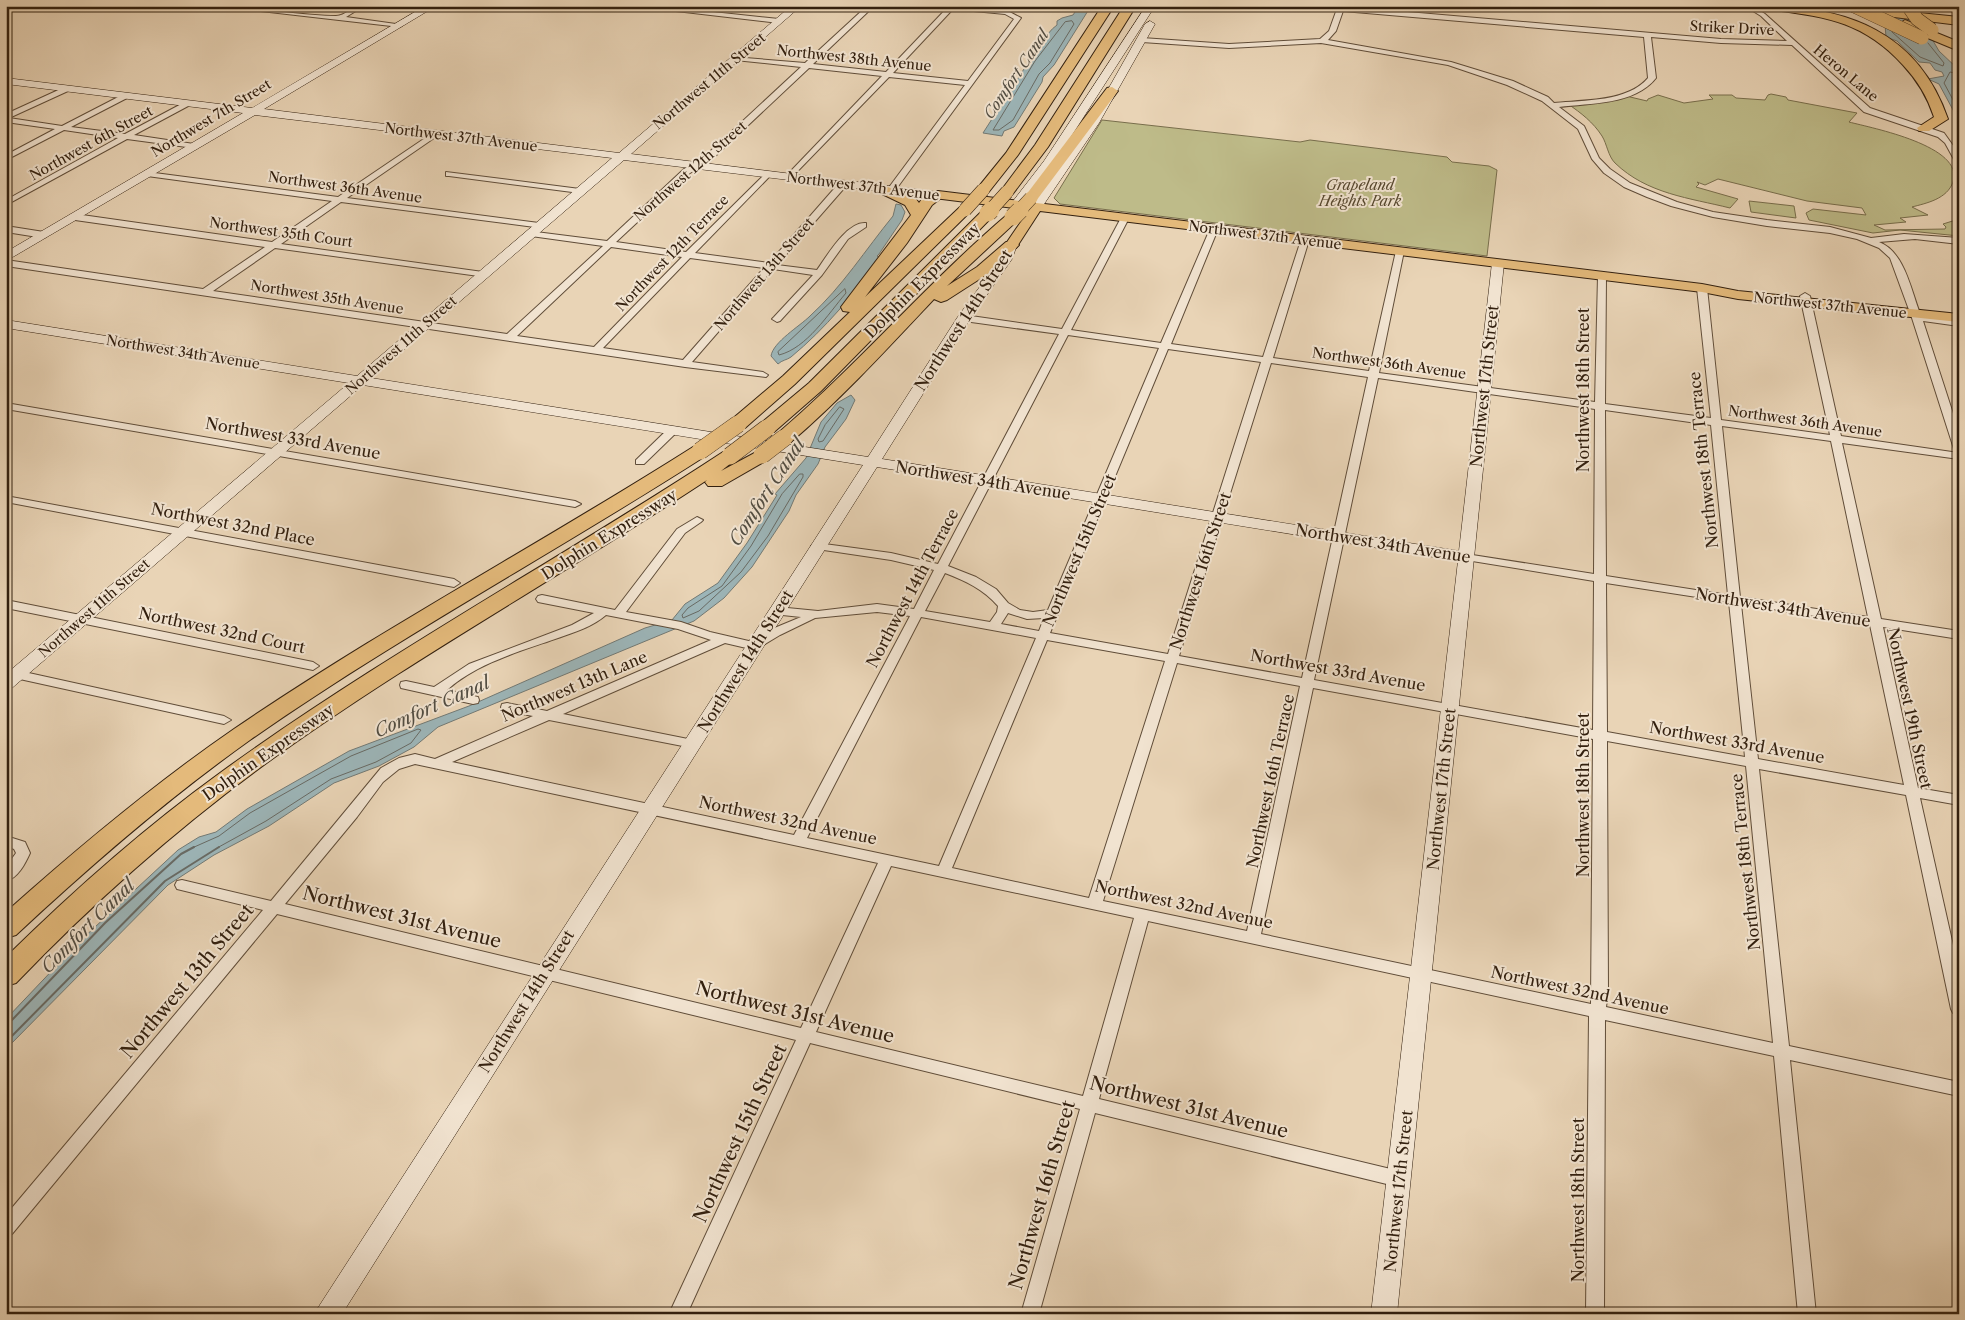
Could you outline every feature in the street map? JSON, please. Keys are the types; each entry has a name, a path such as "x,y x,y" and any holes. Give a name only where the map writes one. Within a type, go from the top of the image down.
{"highway":[{"path":"1093,30 1097,6"},
{"name":"Dolphin Expressway","path":"6,928 106,839 234,741 320,684 700,451 738,424 774,394 965,210 983,190 1011,155 1108,6"},
{"name":"Dolphin Expressway","path":"6,975 72,911 136,853 258,757 328,709 730,456 767,428 815,386 1007,192 1041,147 1130,6"},
{"path":"1821,6 1880,11 1910,9 1959,21"},
{"path":"1830,6 1957,12"},
{"path":"1859,8 1922,38 1959,52"},
{"path":"1910,9 1917,20 1929,32 1959,42"},
{"path":"1765,11 1826,15 1854,23 1875,33 1922,79 1934,96 1941,119 1924,128"},
{"path":"1880,11 1959,47"},
{"path":"549,571 762,455 784,438 826,402 913,314 943,280 1014,211 1034,203 1112,91"},
{"path":"887,189 911,202 918,215"},
{"path":"813,357 902,240 930,199 938,196"},
{"path":"913,314 983,270 1011,245"}],"main road":[{"name":"Northwest 37th Avenue","path":"938,196 1014,211"},
{"name":"Northwest 37th Avenue","path":"1034,203 1125,218 1702,288 1738,296 1806,299 1959,318"},
{"name":"Northwest 14th Street","path":"1011,245 1034,203"},
{"name":"Northwest 37th Avenue","path":"1914,313 1959,312"}],"street":[{"path":"219,6 400,25"},
{"path":"281,13 294,6"},
{"path":"339,19 361,6"},
{"name":"Northwest 7th Street","path":"6,257 432,6"},
{"path":"636,6 779,21"},
{"name":"Northwest 11th Street","path":"10,676 81,619 797,6"},
{"name":"Northwest 12th Street","path":"510,337 686,171 706,160 871,6"},
{"path":"887,189 970,83 1018,17 1015,14 946,6"},
{"path":"1014,211 1038,178 1151,6"},
{"path":"1112,91 1160,6"},
{"name":"Heron Lane","path":"1748,6 1765,11 1792,43 1868,110 1941,135 1959,161"},
{"path":"790,177 951,7"},
{"path":"1321,42 1329,38 1333,32 1341,8"},
{"name":"Striker Drive","path":"1341,8 1647,35 1740,42 1792,43"},
{"path":"1554,105 1622,96 1644,87 1652,78 1647,35"},
{"path":"1142,40 1229,46 1321,42 1449,63 1510,82 1554,105 1581,128 1596,159 1606,172 1627,185 1674,204 1713,214 1767,224 1830,230 1871,241 1890,251 1894,257 1959,449"},
{"name":"Northwest 38th Avenue","path":"735,58 970,83"},
{"name":"Northwest 37th Avenue","path":"6,82 938,196"},
{"path":"6,119 65,88"},
{"path":"6,158 124,96"},
{"name":"Northwest 6th Street","path":"6,204 187,103"},
{"path":"6,119 194,146"},
{"path":"204,293 434,134"},
{"name":"Northwest 36th Avenue","path":"147,174 340,200 535,230 609,244 819,272"},
{"path":"449,174 580,191"},
{"name":"Northwest 12th Terrace","path":"596,350 767,174"},
{"name":"Northwest 13th Street","path":"685,364 843,184"},
{"name":"Northwest 35th Court","path":"80,214 134,218 487,271"},
{"name":"Northwest 35th Court","path":"80,214 124,224 273,245 487,271"},
{"path":"124,224 134,218"},
{"name":"Northwest 14th Terrace","path":"798,841 1125,218"},
{"path":"160,229 169,223"},
{"path":"777,319 819,272 846,237 863,225"},
{"path":"6,229 44,235"},
{"name":"Northwest 15th Street","path":"944,871 1214,229"},
{"path":"1871,241 1883,238 1913,236 1959,242"},
{"name":"Northwest 16th Street","path":"1095,903 1305,240"},
{"name":"Northwest 14th Street","path":"327,1314 544,972 693,744 817,546 964,318 1006,259 1011,245"},
{"name":"Northwest 16th Terrace","path":"1253,937 1400,251"},
{"name":"Northwest 35th Avenue","path":"6,263 762,376"},
{"name":"Northwest 17th Street","path":"1384,1314 1498,263"},
{"name":"Northwest 18th Street","path":"1595,1314 1601,829 1600,406 1602,276"},
{"name":"Northwest 18th Terrace","path":"1702,288 1782,1052 1807,1314"},
{"name":"Northwest 19th Street","path":"1806,299 1959,1009"},
{"path":"1914,313 1959,323"},
{"name":"Northwest 36th Avenue","path":"964,318 1959,456"},
{"name":"Northwest 34th Avenue","path":"6,324 1959,636"},
{"name":"Northwest 33rd Avenue","path":"6,406 575,504"},
{"path":"640,462 673,430"},
{"name":"Northwest 32nd Place","path":"6,499 454,583"},
{"path":"619,613 681,531 698,520"},
{"path":"817,546 941,568 981,583 999,598 1004,606 1023,616 1033,617 1052,613"},
{"path":"542,599 663,622 722,639 755,646 776,632 818,614"},
{"name":"Northwest 32nd Court","path":"6,604 312,666"},
{"path":"993,626 1003,612 1004,606"},
{"name":"Northwest 33rd Avenue","path":"818,614 869,608 918,613 1959,800"},
{"path":"437,692 457,674 581,626 604,611"},
{"path":"777,611 818,614"},
{"name":"Northwest 13th Lane","path":"438,763 722,639"},
{"path":"10,676 224,720"},
{"path":"406,686 473,700"},
{"path":"507,707 550,714 693,744"},
{"path":"470,770 468,761 475,746"},
{"name":"Northwest 32nd Avenue","path":"401,762 415,759 438,763 1959,1089"},
{"name":"Northwest 13th Street","path":"6,1228 275,907 378,780 401,762"},
{"path":"6,840 20,846 23,853 19,862 6,876"},
{"name":"Northwest 15th Street","path":"678,1314 887,860"},
{"name":"Northwest 31st Avenue","path":"182,884 1399,1179"},
{"name":"Northwest 16th Street","path":"1030,1314 1143,914"}],"green space":[{"path":"1771,94 1786,97 1788,100 1857,113 1849,122 1914,141 1945,158 1953,169 1953,182 1950,188 1936,199 1912,207 1928,215 1900,218 1906,222 1874,225 1885,230 1945,229 1946,227 1943,224 1959,219 1959,236 1900,230 1873,233 1809,220 1806,213 1813,209 1866,215 1862,208 1807,201 1718,179 1705,185 1697,182 1699,184 1696,187 1738,199 1730,208 1684,198 1641,182 1627,173 1615,163 1604,139 1595,126 1568,104 1626,96 1647,101 1658,95 1684,103 1713,99 1709,95 1732,95 1736,98 1765,100"},
{"name":"Grapeland Heights Park","path":"1102,120 1300,142 1310,140 1447,157 1452,162 1489,166 1497,170 1487,256 1060,204 1054,198"},
{"path":"1749,201 1794,206 1796,218 1751,212"}],"water":[{"path":"1079,6 1091,6 1054,65 1043,77 1042,82 1014,127 1004,131 1002,136 983,133 1031,58 1057,25 1057,21 1073,15"},
{"path":"1869,6 1896,6 1932,39 1939,51 1959,70 1956,73 1959,76 1959,121 1939,84 1928,79 1944,76 1942,72 1935,70 1930,63 1919,62 1897,41 1886,37 1885,25"},
{"path":"896,204 901,205 905,212 902,220 877,256 880,258 850,297 816,335 791,357 778,364 771,356 777,345 833,293 893,216"},
{"path":"851,395 855,400 846,419 825,447 818,464 796,495 789,511 752,567 724,598 694,621 438,727 414,747 379,766 334,783 269,826 214,855 168,885 6,1049 6,1019 81,940 178,850 199,837 216,832 247,809 349,751 469,706 645,628 672,620 685,604 718,583 747,543 777,495 775,494 806,458 821,422 837,403"}],"water label":[{"name":"Comfort Canal","path":"1016,74"},
{"name":"Comfort Canal","path":"767,492"},
{"name":"Comfort Canal","path":"432,707"},
{"name":"Comfort Canal","path":"88,926"}]}
